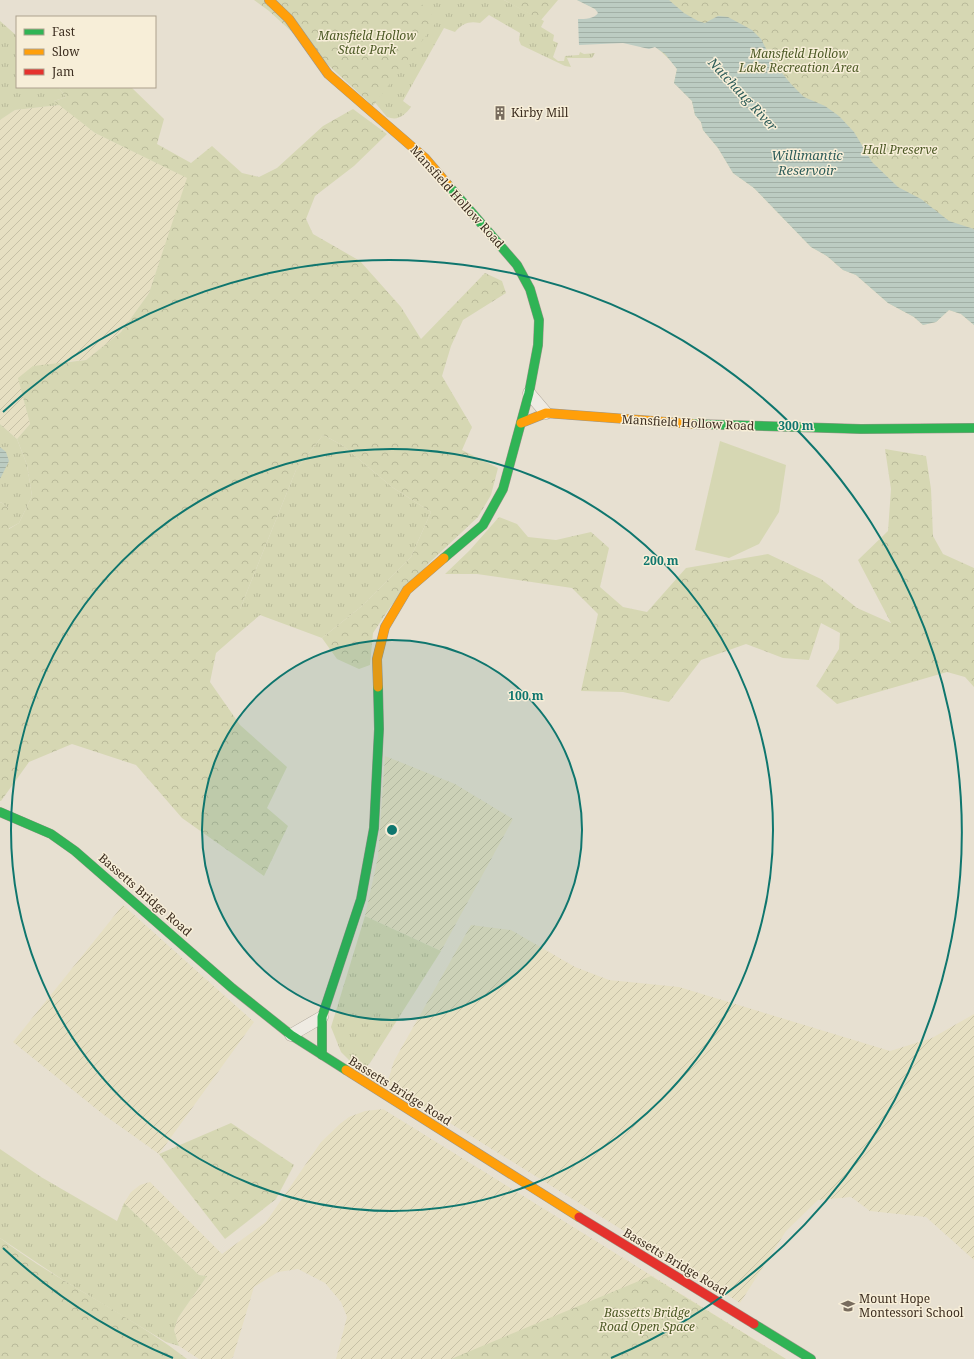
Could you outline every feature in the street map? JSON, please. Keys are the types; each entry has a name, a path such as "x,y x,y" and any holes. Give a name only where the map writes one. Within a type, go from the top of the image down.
{"street":[{"name":"Mansfield Hollow Road","path":"269,0 289,19 328,74 425,158 517,265 530,289 539,320 538,345 530,393 503,489 483,525 451,555 407,590 385,627 377,659 379,729 374,828 361,898 322,1017 322,1055"},
{"path":"530,393 546,413"},
{"name":"Mansfield Hollow Road","path":"521,423 546,413 692,424 861,429 974,428"},
{"name":"Bassetts Bridge Road","path":"0,812 50,834 75,851 232,988 291,1035 510,1174 811,1359"},
{"path":"291,1035 322,1017"}],"green space":[{"name":"Mansfield Hollow State Park","path":"254,0 418,0 437,21 373,106 269,11"},
{"name":"Mansfield Hollow State Park","path":"290,0 504,0 544,21 541,27 554,35 553,41 558,43 553,57 558,61 564,61 565,56 579,55 580,52 584,54 595,53 592,58 567,58 571,67 565,66 521,45 519,40 520,33 489,15 480,23 466,23 455,32 444,28 403,101 411,107 400,117 391,118 387,117"},
{"path":"504,0 558,0 541,20"},
{"path":"577,0 974,0 974,325 961,314 949,310 936,322 923,325 914,317 888,303 856,275 843,270 827,256 811,247 754,188 733,173 718,148 703,130 701,122 695,115 692,101 674,83 677,69 669,59 645,39 631,30 602,12"},
{"path":"0,21 16,35 16,88 59,88 66,97 54,101 60,105 15,110 0,120"},
{"path":"59,88 132,88 164,119 157,144 191,163 212,146 242,173 259,177 277,168 323,126 353,109 387,134 354,166 315,196 306,219 313,234 360,261 401,307 421,339 485,273 502,281 506,293 463,320 451,346 442,376 472,427 462,450 498,468 491,495 478,517 428,564 391,606 373,633 370,665 359,669 337,659 322,638 362,606 411,557 431,512 392,487 342,445 323,435 296,470 240,609 240,632 216,653 210,682 240,725 287,767 267,808 288,826 264,876 182,818 136,765 72,744 29,762 0,801 0,503 1,502 8,508 9,529 19,523 32,496 27,465 17,439 30,424 18,378 33,366 86,360 121,332 149,293 187,178 95,133 54,101 66,97"},
{"path":"60,105 95,133 188,178 149,293 121,332 86,360 69,361 19,379 30,424 17,439 0,424 0,120 15,110"},
{"path":"0,424 17,439 27,465 32,496 19,523 8,529 8,508 1,502 0,503"},
{"path":"323,435 342,445 392,487 431,512 411,557 362,606 322,638 260,615 240,632 240,609 296,470"},
{"path":"720,441 786,465 779,512 759,544 729,558 695,550"},
{"path":"885,449 926,456 931,489 933,536 943,554 974,568 974,687 965,677 947,672 837,704 816,686 839,649 840,633 821,623 809,660 783,658 746,644 701,660 669,702 623,692 581,691 598,614 572,588 477,574 445,574 470,550 499,517 517,524 528,537 556,540 591,532 609,548 600,587 623,607 647,612 686,568 768,554 821,579 857,608 891,623 858,560 888,531 891,489"},
{"path":"385,756 455,784 513,819 441,951 365,916 378,857"},
{"path":"123,905 254,1022 159,1154 104,1115 13,1042"},
{"path":"365,916 441,951 370,1063 364,1069 355,1066 341,1052 331,1027"},
{"path":"471,925 511,930 575,967 609,980 679,987 890,1051 932,1038 974,1014 974,1260 926,1217 870,1211 851,1197 818,1200 786,1231 740,1303 387,1084 394,1061"},
{"path":"383,1109 786,1359 336,1359 347,1317 341,1302 325,1283 298,1269 278,1272 254,1287 233,1357 230,1359 199,1359 179,1346 174,1330 178,1318 207,1276 199,1275 124,1203 131,1192 140,1185 150,1182 222,1254 266,1222 321,1142 341,1123 349,1117 365,1111"},
{"path":"231,1123 294,1165 276,1199 225,1239 159,1154"},
{"path":"0,1149 41,1177 117,1221 124,1203 199,1275 207,1276 178,1318 174,1330 179,1346 166,1342 63,1280 0,1238"},
{"path":"0,1238 46,1269 141,1327 187,1359 0,1359"},
{"name":"Bassetts Bridge Road Open Space","path":"651,1276 786,1359 451,1359"}],"water":[{"name":"Willimantic Reservoir","path":"577,0 669,0 684,13 698,21 705,23 718,16 728,17 752,30 761,39 773,62 791,84 804,97 825,106 839,116 854,132 872,162 898,187 921,199 949,221 974,229 974,325 961,314 949,310 936,322 923,325 914,317 888,303 856,275 843,270 827,256 811,247 754,188 733,173 718,148 703,130 701,122 695,115 692,101 674,83 677,69 665,54 655,47 649,49 623,43 579,45 578,19 592,18 598,13 595,9"},
{"path":"0,447 6,452 9,461 0,479"}],"traffic: fast":[{"path":"444,558 483,525 503,489 529,393 538,345 539,320 530,289 517,265 448,185"},
{"path":"693,424 861,429 974,428"},
{"path":"322,1055 322,1017 361,899 374,828 379,729 378,687"},
{"path":"0,812 51,834 75,851 232,988 291,1035 346,1070"},
{"path":"754,1324 811,1359"}],"traffic: slow":[{"path":"269,0 289,19 328,74 425,158 448,185"},
{"path":"521,423 546,413 693,424"},
{"path":"378,687 377,659 385,627 407,590 444,558"},
{"path":"346,1070 579,1217"}],"traffic: jam":[{"path":"579,1217 754,1324"}],"place":[{"name":"Kirby Mill","path":"500,113"},
{"name":"Mount Hope Montessori School","path":"848,1306"}],"park label":[{"name":"Mansfield Hollow Lake Recreation Area","path":"799,61"},
{"name":"Hall Preserve","path":"900,150"}],"water label":[{"name":"Natchaug River","path":"743,94"}]}
